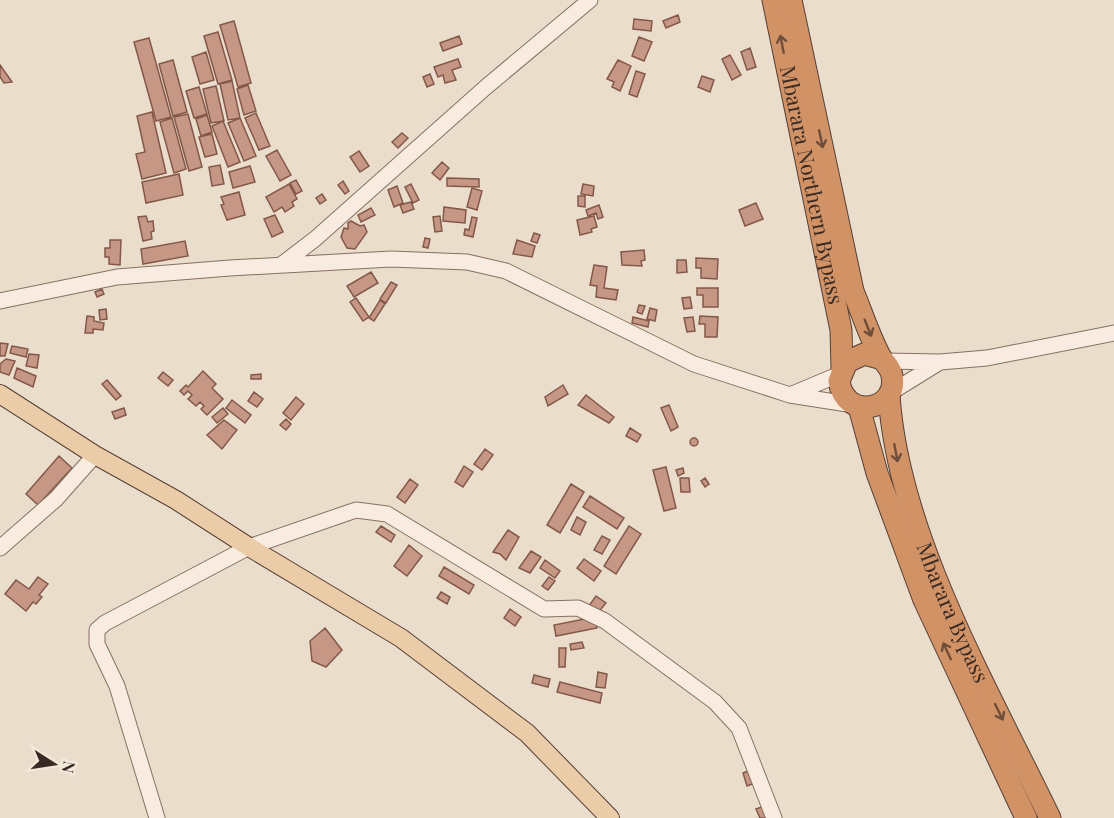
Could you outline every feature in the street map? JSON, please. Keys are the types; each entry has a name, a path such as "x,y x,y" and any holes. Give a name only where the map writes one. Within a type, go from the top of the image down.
{"highway":[{"name":"Mbarara Northern Bypass","path":"773,0 841,330 841,372"},
{"path":"791,0 853,291 892,376 890,394 881,403 870,408 857,406 843,395 841,372 847,362 864,354 883,360"},
{"name":"Mbarara Bypass","path":"890,394 897,460 924,545 963,636 1050,818"},
{"name":"Mbarara Bypass","path":"857,406 877,473 920,590 1026,818"}],"main road":[{"path":"0,394 95,456 176,500 249,547 401,638 468,686 527,734 610,818"}],"street":[{"path":"281,265 315,239 486,87 590,0"},
{"path":"0,301 117,277 391,259 431,259 487,265 559,295 694,364 790,395 857,406"},
{"path":"883,360 940,362 987,358 1114,333"},
{"path":"890,394 940,362"},
{"path":"790,395 841,372"},
{"path":"0,548 56,499 95,456"},
{"path":"157,818 117,686 99,650 95,633 101,626 249,547 356,510 378,511 387,514 544,609 578,608 597,616 680,675 729,715 749,749 774,818"}],"building":[{"path":"678,15 680,22 666,28 663,21"},
{"path":"634,19 652,21 651,31 633,29"},
{"path":"234,21 251,83 238,87 220,25"},
{"path":"218,32 232,80 218,84 204,36"},
{"path":"459,36 462,44 443,51 440,43"},
{"path":"639,37 652,42 644,61 632,56"},
{"path":"149,38 171,117 156,121 134,42"},
{"path":"750,48 756,67 747,70 741,52"},
{"path":"206,52 214,80 200,84 192,57"},
{"path":"730,55 741,75 732,80 722,59"},
{"path":"458,59 461,67 452,70 456,80 445,83 443,75 438,77 434,67"},
{"path":"173,60 187,112 173,116 159,64"},
{"path":"618,60 631,66 620,91 612,87 614,82 607,79"},
{"path":"0,65 12,82 4,83 0,77"},
{"path":"636,71 645,74 637,97 629,94"},
{"path":"430,74 434,84 427,87 423,77"},
{"path":"702,76 714,80 710,92 698,87"},
{"path":"232,81 240,118 228,120 220,84"},
{"path":"248,85 256,111 244,115 237,89"},
{"path":"216,86 224,121 211,123 203,89"},
{"path":"199,87 207,114 194,118 186,91"},
{"path":"152,112 166,173 142,179 136,154 145,152 137,116"},
{"path":"256,113 270,146 259,150 245,118"},
{"path":"188,114 202,167 189,171 174,117"},
{"path":"207,115 212,132 201,136 196,119"},
{"path":"172,118 186,169 174,173 160,122"},
{"path":"240,118 256,156 244,161 228,123"},
{"path":"223,121 240,162 228,167 212,126"},
{"path":"402,133 408,138 398,148 392,142"},
{"path":"212,134 217,154 205,157 199,137"},
{"path":"277,150 291,175 280,181 266,156"},
{"path":"359,151 369,166 360,172 350,157"},
{"path":"442,162 449,168 440,180 432,173"},
{"path":"220,165 224,184 212,186 209,167"},
{"path":"250,166 255,182 233,188 229,172"},
{"path":"179,174 183,195 146,203 142,182"},
{"path":"447,178 479,179 479,187 447,186"},
{"path":"296,180 302,191 296,194 290,183"},
{"path":"343,181 349,191 345,194 338,185"},
{"path":"289,184 297,199 292,202 294,206 285,212 282,207 274,212 266,197"},
{"path":"411,184 419,200 413,203 405,187"},
{"path":"583,184 594,186 593,196 581,194"},
{"path":"397,186 403,203 394,207 388,190"},
{"path":"472,188 482,191 477,210 467,207"},
{"path":"239,192 245,215 227,220 221,205 224,204 221,197"},
{"path":"322,194 326,200 320,204 316,198"},
{"path":"578,196 585,196 585,207 578,206"},
{"path":"411,202 414,209 403,213 400,205"},
{"path":"756,203 763,219 745,226 739,210"},
{"path":"599,205 603,217 598,219 596,213 588,216 586,210"},
{"path":"444,207 466,210 465,223 443,221"},
{"path":"371,208 375,215 361,222 358,215"},
{"path":"275,215 283,232 272,237 264,219"},
{"path":"146,216 148,222 153,221 154,231 151,232 152,239 143,241 138,217"},
{"path":"440,216 442,231 435,232 433,217"},
{"path":"594,216 597,227 591,229 592,232 580,235 577,220"},
{"path":"472,217 477,218 473,237 464,235 465,229 469,230"},
{"path":"351,221 360,226 364,225 367,232 355,249 347,248 341,237 344,228 348,229 348,223"},
{"path":"534,233 540,235 537,243 531,241"},
{"path":"425,238 430,239 428,248 423,247"},
{"path":"110,240 121,240 120,265 109,264 109,257 105,257 105,248 110,248"},
{"path":"517,240 535,246 532,257 513,254"},
{"path":"185,241 188,256 143,264 141,249"},
{"path":"644,250 645,260 641,261 642,266 622,265 621,252"},
{"path":"696,258 718,259 717,279 701,278 701,268 696,268"},
{"path":"677,260 686,260 687,272 677,273"},
{"path":"594,265 607,267 604,288 618,290 616,300 596,297 597,286 590,285"},
{"path":"371,272 378,283 354,297 347,286"},
{"path":"391,282 397,285 386,303 380,299"},
{"path":"697,288 718,288 718,307 703,307 703,295 697,295"},
{"path":"102,289 104,294 97,297 95,292"},
{"path":"690,297 692,308 684,309 682,298"},
{"path":"356,298 369,317 363,321 350,302"},
{"path":"380,300 385,304 374,321 369,318"},
{"path":"639,305 645,306 642,314 637,312"},
{"path":"650,308 657,310 655,321 647,319"},
{"path":"106,309 107,319 100,320 99,310"},
{"path":"87,316 94,317 94,321 104,323 103,330 93,329 93,333 85,333"},
{"path":"700,316 718,317 717,337 705,337 705,324 699,324"},
{"path":"633,317 649,321 648,327 632,323"},
{"path":"693,317 695,331 687,332 684,318"},
{"path":"0,343 8,344 5,356 0,356"},
{"path":"12,346 28,349 26,357 10,353"},
{"path":"29,354 39,355 37,368 26,366"},
{"path":"6,359 15,361 9,375 0,372 0,364"},
{"path":"17,368 36,376 33,387 14,378"},
{"path":"203,371 216,384 212,388 223,399 207,415 201,409 204,406 200,402 196,406 188,399 192,395 188,391 184,395 180,391 186,385 188,387"},
{"path":"163,372 173,380 168,386 158,378"},
{"path":"261,374 261,379 251,379 251,375"},
{"path":"107,380 121,396 116,400 102,384"},
{"path":"563,385 568,394 548,406 545,397"},
{"path":"254,392 263,399 257,407 248,401"},
{"path":"586,395 614,417 609,423 578,405"},
{"path":"296,397 304,404 291,420 283,413"},
{"path":"232,400 251,415 245,423 226,408"},
{"path":"669,405 678,427 671,431 661,408"},
{"path":"124,408 126,415 115,419 112,412"},
{"path":"223,408 228,414 217,423 212,417"},
{"path":"286,419 291,424 286,430 280,425"},
{"path":"224,420 237,430 222,449 207,435"},
{"path":"630,428 641,435 637,442 626,436"},
{"path":"694,438 698,442 694,446 690,442"},
{"path":"485,449 493,455 482,470 474,464"},
{"path":"59,456 72,468 38,505 26,494"},
{"path":"464,466 473,472 463,487 455,482"},
{"path":"666,467 676,508 664,511 653,470"},
{"path":"683,468 684,473 678,476 676,470"},
{"path":"680,478 689,478 690,492 681,492"},
{"path":"705,478 709,484 705,487 701,481"},
{"path":"410,479 418,485 405,503 397,497"},
{"path":"571,484 584,492 560,533 547,525"},
{"path":"590,496 624,518 617,529 583,507"},
{"path":"577,517 586,522 580,535 571,530"},
{"path":"381,526 395,535 391,542 376,532"},
{"path":"629,526 641,534 616,574 604,566"},
{"path":"508,530 519,537 506,560 500,554 493,552"},
{"path":"602,536 610,540 602,554 594,550"},
{"path":"409,545 422,556 407,576 394,566"},
{"path":"531,551 541,557 530,573 519,568"},
{"path":"584,559 601,571 594,581 577,568"},
{"path":"545,560 560,571 555,578 540,568"},
{"path":"444,567 474,585 469,594 439,576"},
{"path":"38,577 48,584 39,595 42,597 36,604 33,602 26,611 5,594 16,580 29,589"},
{"path":"549,577 555,581 548,590 542,586"},
{"path":"441,592 450,597 447,604 437,598"},
{"path":"596,596 606,603 597,614 588,607"},
{"path":"510,609 521,617 515,626 504,618"},
{"path":"594,617 597,628 556,636 554,625"},
{"path":"325,628 342,650 326,667 312,661 310,641"},
{"path":"582,642 584,648 571,650 570,644"},
{"path":"559,648 566,648 565,667 559,667"},
{"path":"598,672 607,674 605,688 596,687"},
{"path":"534,675 550,679 548,687 532,683"},
{"path":"560,682 602,693 600,703 557,692"},
{"path":"751,770 755,783 747,786 743,773"},
{"path":"765,806 770,818 760,818 756,809"}]}
